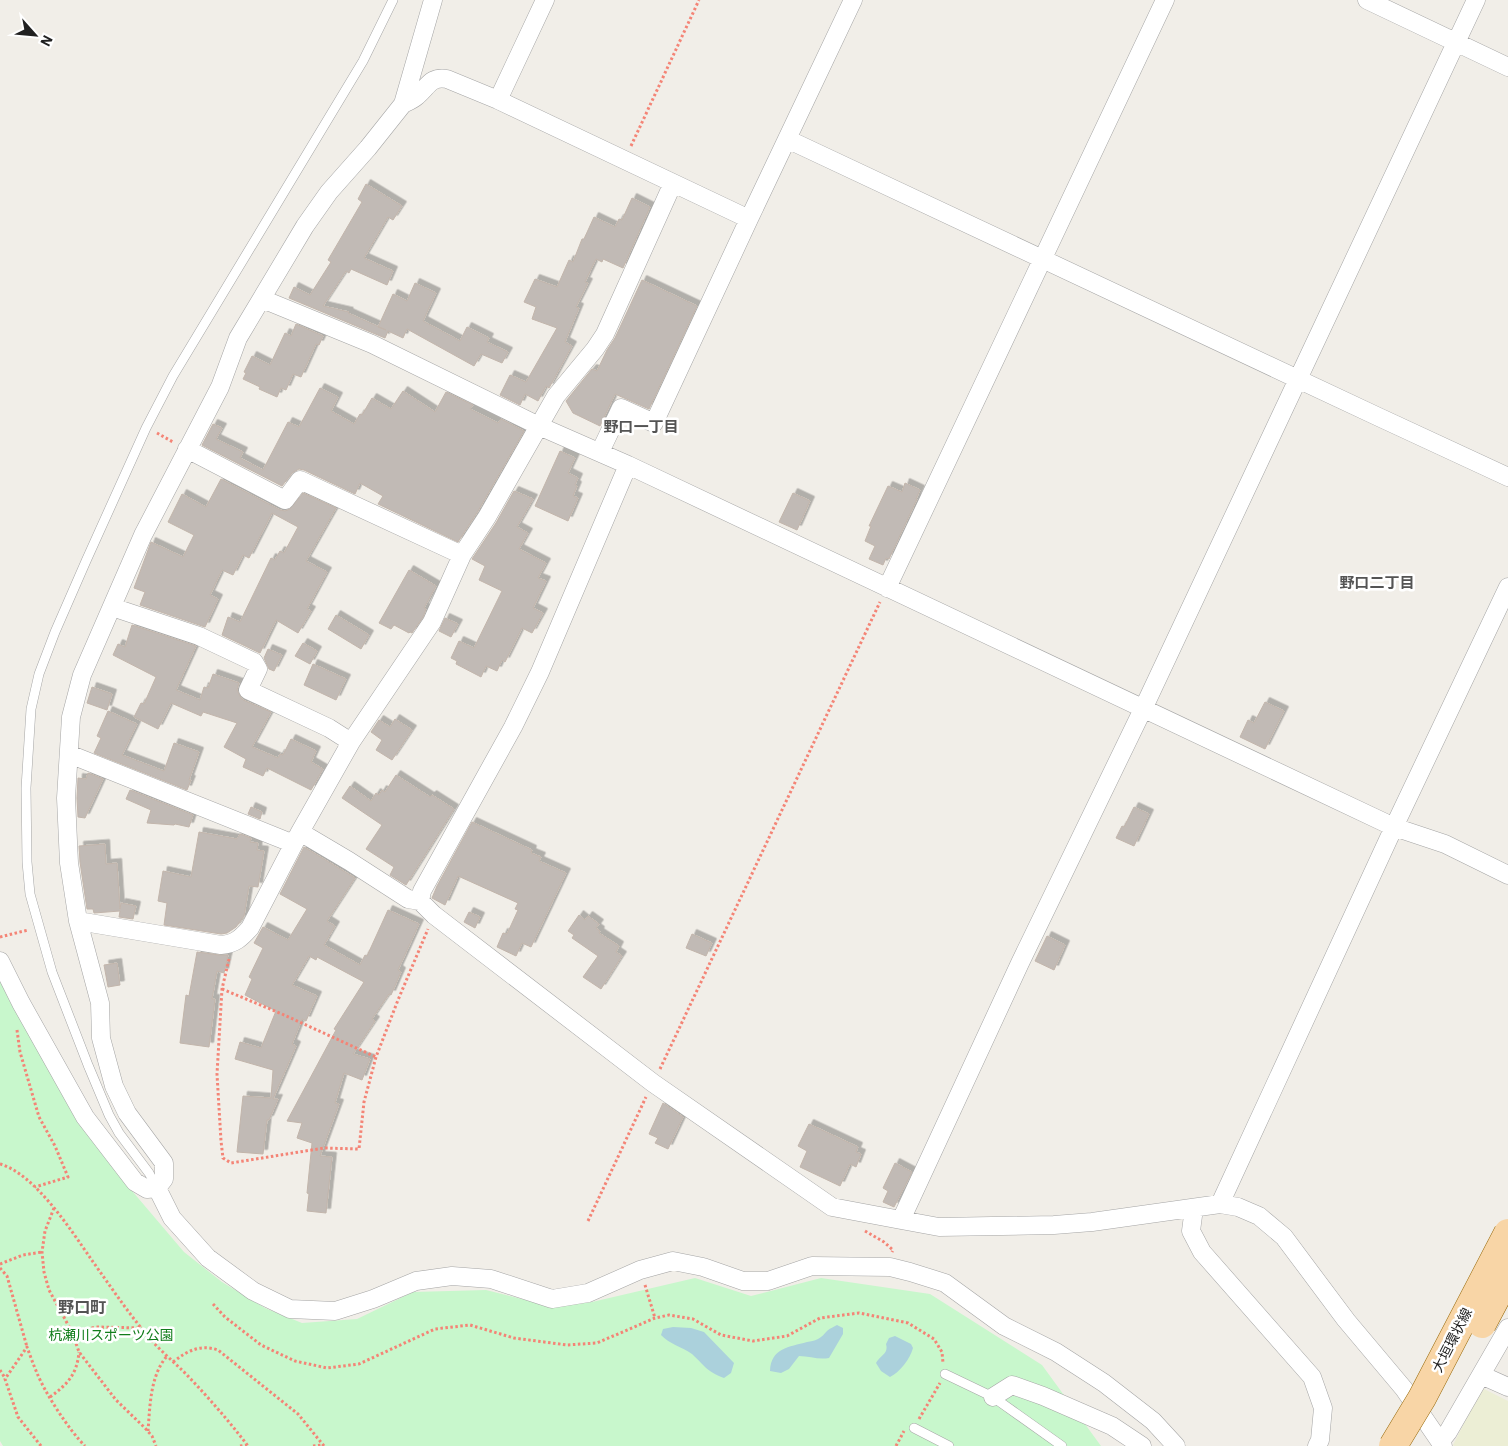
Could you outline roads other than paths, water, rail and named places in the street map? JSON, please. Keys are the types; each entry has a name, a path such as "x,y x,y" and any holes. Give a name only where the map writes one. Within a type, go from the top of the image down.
{"main road":[{"name":"大垣環状線","path":"1393,1446 1422,1398 1508,1233"},
{"name":"大垣環状線","path":"1433,1445 1437,1407 1508,1275"}],"street":[{"path":"0,961 26,1013 85,1117 135,1182 147,1188 156,1188 164,1180 164,1163 127,1113 114,1086 101,1038 100,1003 78,920 68,863 66,798 71,717 82,675 143,535 220,387 238,338 305,226 329,192 368,148 403,104 433,0"},
{"path":"498,100 545,0"},
{"path":"600,452 621,408 654,423 748,219 853,0"},
{"path":"887,588 1164,0"},
{"path":"1367,0 1508,67"},
{"path":"901,1220 1020,963 1144,708 1476,0"},
{"path":"403,104 417,97 433,80 446,79 498,100 748,219"},
{"path":"787,139 1297,380 1508,477"},
{"path":"78,920 221,945 232,944 250,928 297,838 351,742 432,622 462,556 488,517 556,396 605,334 673,184"},
{"path":"262,300 372,344 539,426 628,465 1394,827 1445,844 1508,875"},
{"path":"187,449 285,500 300,480 462,556"},
{"path":"420,901 422,891 513,727 540,672 628,465"},
{"path":"1220,1204 1394,827 1508,587"},
{"path":"112,607 199,636 254,662 258,669 248,690 329,728 351,742"},
{"path":"69,754 297,838 349,861 408,899 420,901 434,915 653,1083 832,1207 939,1227 1054,1225 1092,1222 1220,1204 1238,1207 1259,1216 1284,1237 1346,1320 1404,1389 1433,1445 1448,1432 1508,1328"},
{"path":"156,1188 172,1218 208,1258 253,1291 290,1309 335,1311 373,1299 416,1281 452,1276 491,1280 552,1299 588,1293 640,1270 673,1261 703,1267 743,1280 768,1281 812,1266 890,1267 945,1283 1004,1326 1056,1352 1104,1383 1153,1421 1176,1446"},
{"path":"1194,1208 1191,1231 1202,1252 1312,1377 1322,1408 1320,1440 1316,1446"},
{"path":"1481,1375 1508,1387"},
{"path":"993,1397 1012,1385 1112,1426 1142,1446"}],"lane":[{"path":"156,1188 149,1173 119,1133 109,1115 52,972 30,894 27,862 26,788 31,710 39,674 55,632 146,428 173,376 363,61 393,0"},
{"path":"945,1374 993,1397 1062,1446"},
{"path":"914,1428 949,1446"}],"water":[{"path":"837,1325 843,1328 843,1334 829,1358 821,1359 799,1356 789,1369 781,1373 770,1371 771,1363 777,1353 794,1345 817,1340"},
{"path":"673,1327 691,1328 704,1332 734,1363 731,1373 724,1378 713,1373 692,1354 661,1335 663,1329"},
{"path":"895,1336 911,1344 913,1348 904,1365 890,1377 881,1371 876,1363 885,1352 889,1338"}],"district":[{"name":"野口一丁目","path":"641,427"},
{"name":"野口二丁目","path":"1377,583"},
{"name":"野口町","path":"82,1307"}],"park label":[{"name":"杭瀬川スポーツ公園","path":"111,1335"}]}
